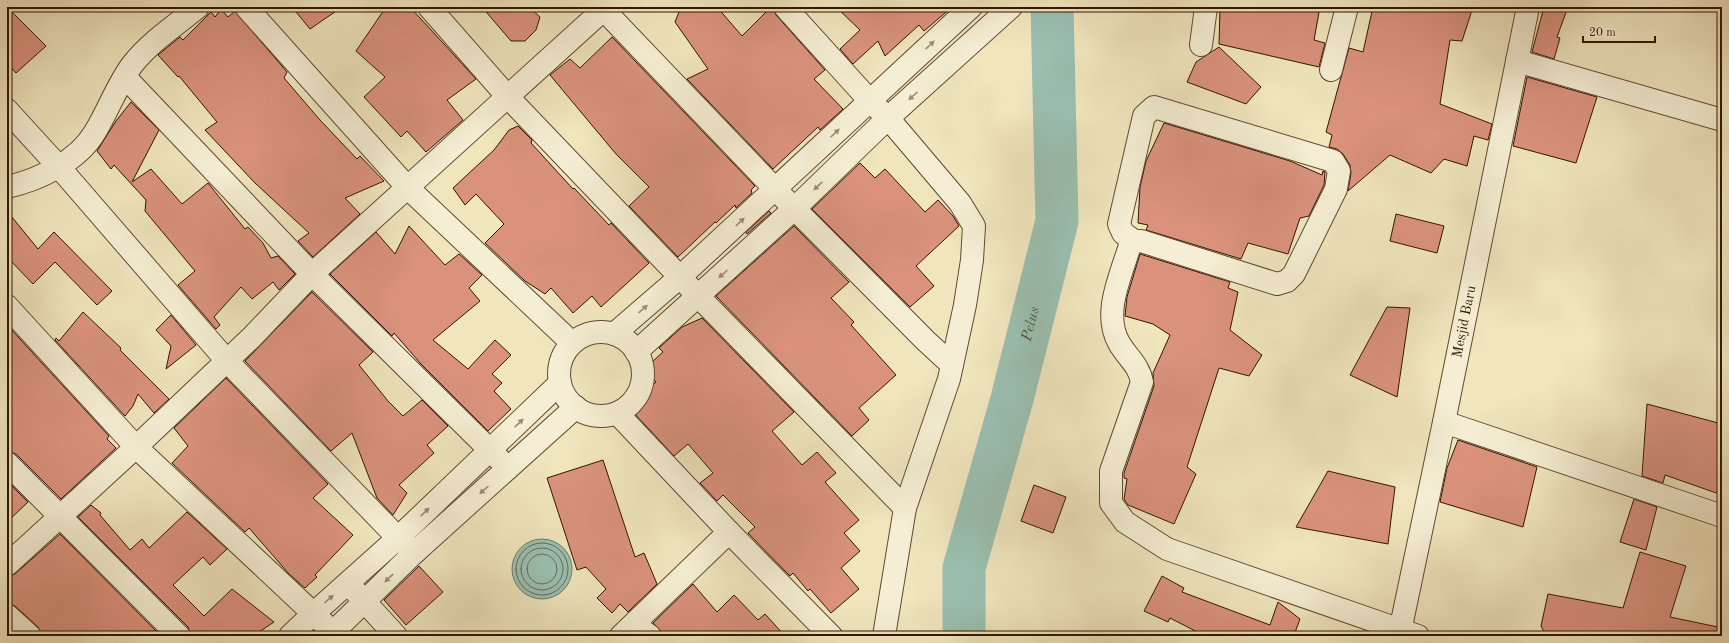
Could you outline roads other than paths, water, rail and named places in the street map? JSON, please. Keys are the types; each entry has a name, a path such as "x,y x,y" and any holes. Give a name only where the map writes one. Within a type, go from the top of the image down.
{"street":[{"path":"7,187 21,184 54,162 85,145 94,134 131,66 143,52 198,7"},
{"path":"246,7 408,188 572,343"},
{"path":"429,7 507,96 698,296 904,508"},
{"path":"784,7 870,101 888,118 960,203 974,226 972,260 965,305 949,379 904,508 884,636"},
{"path":"1201,45 1206,7"},
{"path":"1331,70 1346,7"},
{"name":"Mesjid Baru","path":"1406,634 1444,422 1528,7"},
{"path":"7,565 227,361 312,274 408,188 602,8 776,189 926,341 952,365"},
{"path":"614,334 680,277 776,189 969,8 998,19 888,118 795,208 636,352"},
{"path":"1517,61 1722,120"},
{"path":"125,77 312,274 508,468"},
{"path":"1134,241 1123,233 1119,224 1144,116 1154,106 1334,161 1338,171 1336,189 1294,274 1287,281 1277,284 1141,241 1134,241 1130,245 1111,311 1113,333 1122,349 1138,367 1142,382 1111,471 1111,502 1125,522 1167,549 1406,634"},
{"path":"10,112 227,361 398,538 415,552"},
{"path":"7,306 136,447 313,614 331,634 415,552 576,407"},
{"path":"599,332 614,334 626,341 636,352 642,365 643,380 638,394 630,405 617,413 603,416 588,414 576,407 565,397 560,383 559,368 564,355 572,343 584,335 599,332"},
{"path":"290,636 398,538 560,383"},
{"path":"617,413 729,532 831,636"},
{"path":"1444,422 1722,516"},
{"path":"7,463 179,636"},
{"path":"635,632 729,532"},
{"path":"347,583 365,600 396,636"},
{"path":"7,615 30,636"}],"water":[{"path":"536,539 548,539 564,547 570,557 572,569 570,581 564,591 548,599 536,599 520,591 512,575 512,563 520,547"}],"waterway":[{"name":"Pelus","path":"964,636 964,568 1012,399 1057,221 1052,7"}]}
